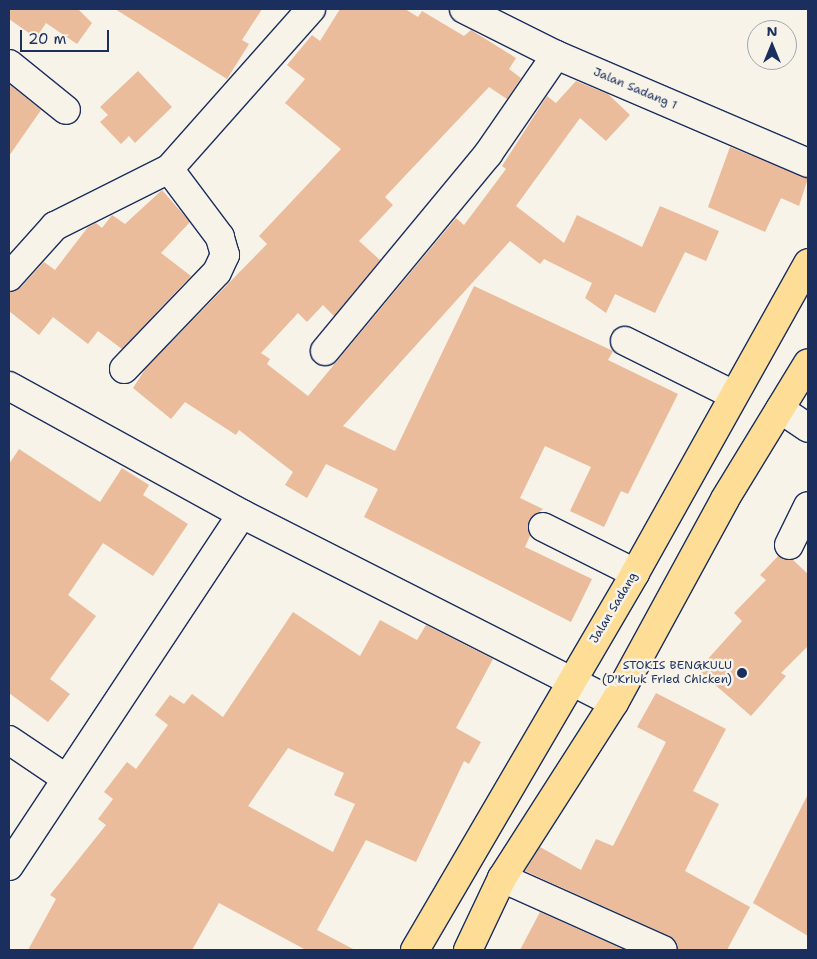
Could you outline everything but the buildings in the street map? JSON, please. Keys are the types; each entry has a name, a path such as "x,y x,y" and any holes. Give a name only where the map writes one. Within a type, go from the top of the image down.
{"main road":[{"name":"Jalan Sadang","path":"415,950 570,679 635,573 732,394 808,263"},
{"path":"468,950 502,878 614,703 725,499 808,363"}],"street":[{"path":"9,277 55,226 169,169 311,9"},
{"name":"Jalan Sadang 1","path":"464,9 556,55 808,163"},
{"path":"325,351 488,154 556,55"},
{"path":"9,64 66,110"},
{"path":"124,369 217,272 225,255 220,237 169,169"},
{"path":"625,341 732,394"},
{"path":"9,386 242,514 614,703"},
{"path":"780,410 808,428"},
{"path":"789,545 808,506"},
{"path":"9,866 64,777 242,514"},
{"path":"543,527 635,573"},
{"path":"9,740 64,777"},
{"path":"502,878 663,950"}],"place":[{"name":"STOKIS BENGKULU (D'Kriuk Fried Chicken)","path":"742,673"}]}
